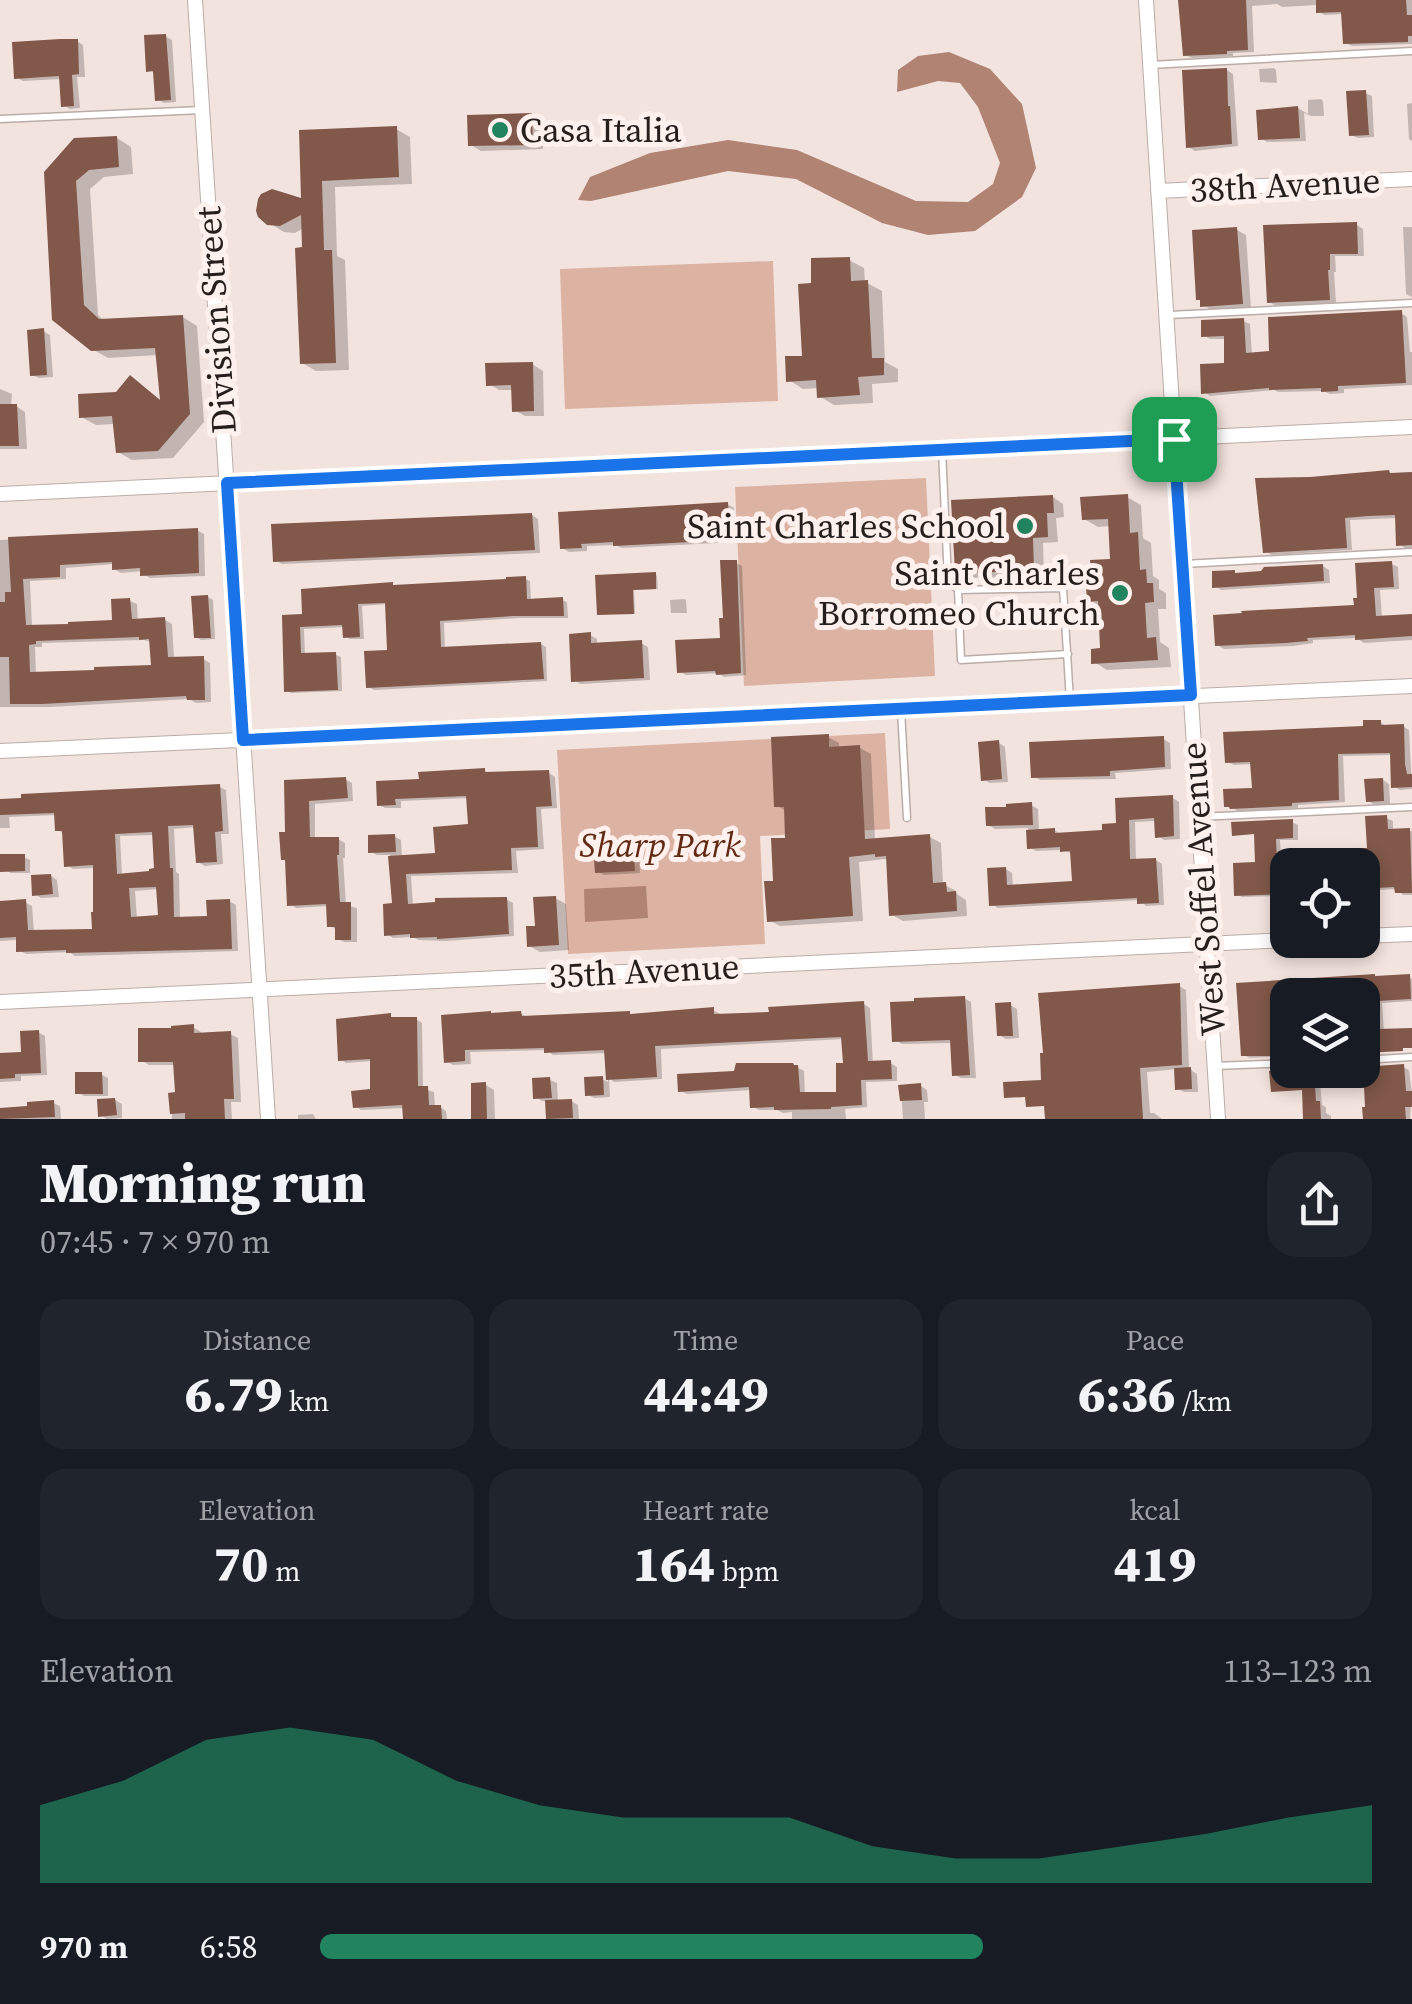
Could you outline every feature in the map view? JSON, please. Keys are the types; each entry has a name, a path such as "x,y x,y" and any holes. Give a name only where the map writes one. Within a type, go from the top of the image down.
{"street":[{"name":"Division Street","path":"195,0 268,1119"},
{"name":"West Soffel Avenue","path":"1146,0 1218,1119"},
{"name":"38th Avenue","path":"1158,192 1412,179"},
{"path":"0,494 1412,428"},
{"path":"0,751 1412,686"},
{"path":"1380,935 1412,934"},
{"name":"35th Avenue","path":"0,1002 1270,941"}],"lane":[{"path":"1150,65 1412,51"},
{"path":"0,120 202,110"},
{"path":"1166,315 1412,303"},
{"path":"942,450 948,580 958,590 961,660 1068,654"},
{"path":"1182,564 1412,552"},
{"path":"958,590 1063,588 1070,701"},
{"path":"901,709 907,818"},
{"path":"1198,817 1412,807"},
{"path":"1380,1059 1412,1057"},
{"path":"1214,1066 1270,1064"}],"green space":[{"path":"773,261 778,401 565,409 560,269"},
{"path":"926,478 935,676 744,686 735,487"},
{"name":"Sharp Park","path":"885,733 890,829 760,836 765,944 568,954 557,750"}],"shaded area":[{"path":"949,52 990,69 1022,104 1036,168 1022,197 975,231 928,235 882,223 796,179 728,171 591,201 578,200 590,177 650,153 728,140 797,150 916,201 968,202 993,184 1000,163 978,107 960,83 938,81 897,92 898,70 918,56"},
{"path":"646,886 648,918 585,922 584,889"}],"building":[{"path":"1178,0 1246,0 1248,50 1183,56"},
{"path":"1316,0 1406,0 1407,15 1412,15 1412,36 1408,36 1408,42 1343,44 1341,12 1316,13"},
{"path":"166,34 171,100 155,101 153,71 146,72 144,35"},
{"path":"78,39 79,74 72,75 74,106 61,107 59,76 14,79 12,42"},
{"path":"1227,68 1232,144 1186,148 1182,70"},
{"path":"1366,90 1369,135 1349,136 1346,91"},
{"path":"1298,106 1300,138 1258,140 1256,110"},
{"name":"Casa Italia","path":"532,113 533,145 468,146 467,115"},
{"path":"397,126 399,177 322,181 324,250 332,250 336,363 300,364 295,248 302,247 301,215 280,226 267,225 258,217 258,199 272,189 301,198 299,130"},
{"path":"117,136 119,167 89,170 76,181 84,305 99,319 183,315 190,414 158,451 116,453 112,416 79,418 78,394 116,392 130,375 160,400 155,348 91,351 52,320 44,172 74,138"},
{"path":"1357,222 1358,254 1330,254 1330,300 1267,303 1263,225"},
{"path":"1237,227 1243,304 1200,307 1200,300 1196,300 1192,230"},
{"path":"850,257 851,281 868,280 872,358 884,358 884,375 858,377 860,395 817,398 816,380 786,382 785,356 802,356 798,284 811,283 811,258"},
{"path":"1402,310 1406,383 1338,386 1338,391 1321,392 1321,388 1269,388 1201,394 1200,364 1224,363 1224,336 1201,337 1201,320 1244,318 1246,353 1269,351 1268,317"},
{"path":"44,328 47,375 30,376 27,330"},
{"path":"533,362 534,411 512,412 511,385 486,386 485,363"},
{"path":"0,404 17,404 19,446 0,446"},
{"path":"1412,472 1412,545 1396,546 1395,515 1368,516 1345,518 1347,548 1263,553 1255,478"},
{"name":"Saint Charles Borromeo Church","path":"1128,494 1130,533 1138,532 1140,570 1146,569 1147,583 1153,583 1154,602 1145,603 1147,638 1156,637 1158,660 1091,664 1091,649 1100,648 1098,601 1087,602 1086,586 1092,585 1090,560 1110,559 1108,519 1082,520 1080,497"},
{"path":"1053,495 1054,513 1047,513 1048,537 1033,538 1034,571 955,573 951,500"},
{"path":"728,502 730,540 613,546 613,542 560,549 558,512"},
{"path":"532,513 535,550 273,562 271,524"},
{"path":"198,528 199,573 140,576 140,568 112,570 112,562 60,565 60,577 23,579 26,625 112,620 111,599 130,598 132,619 165,617 168,657 204,656 205,700 187,700 186,696 10,704 9,657 0,657 0,602 5,602 5,592 11,592 8,537","holes":["149,639 151,665 30,672 29,645 36,641"]},
{"path":"720,560 737,560 741,673 677,673 675,640 720,638"},
{"path":"1392,561 1394,587 1374,588 1376,616 1412,614 1412,636 1355,640 1355,635 1215,646 1213,615 1354,605 1355,563"},
{"path":"1323,564 1324,581 1212,588 1212,571 1235,573 1261,571 1264,567"},
{"path":"656,572 656,589 633,590 634,614 597,615 595,575"},
{"path":"526,576 527,599 563,597 564,616 440,621 441,647 541,642 544,679 366,688 364,651 387,650 385,603 358,604 360,637 343,638 342,625 300,627 301,653 336,652 338,690 284,692 282,615 302,614 301,589"},
{"path":"208,595 211,638 194,638 191,596"},
{"path":"591,632 591,643 642,640 644,678 571,682 569,634"},
{"path":"1363,720 1381,720 1381,725 1404,724 1405,764 1407,774 1412,774 1412,787 1391,788 1390,753 1338,754 1339,800 1292,806 1224,807 1223,789 1252,788 1250,762 1225,763 1223,732 1363,726"},
{"path":"829,734 829,747 860,745 865,839 930,834 933,883 946,882 947,892 956,891 957,911 889,916 886,856 875,854 849,857 853,916 767,922 764,881 773,881 771,838 785,838 784,807 774,807 771,737"},
{"path":"1164,736 1165,767 1110,771 1110,776 1031,778 1029,742"},
{"path":"999,740 1002,779 981,781 978,742"},
{"path":"485,768 485,772 549,770 552,806 536,807 538,847 511,848 512,870 406,874 408,904 435,902 435,898 507,897 509,934 437,939 410,938 410,934 384,936 383,904 392,903 388,856 435,853 433,827 468,824 466,796 395,799 396,805 377,806 376,781 419,779 418,772"},
{"path":"346,777 348,798 309,801 310,837 339,837 340,902 351,902 351,940 335,940 335,927 327,927 326,904 287,906 279,832 285,832 284,780"},
{"path":"1383,778 1384,801 1366,802 1364,779"},
{"path":"220,784 223,831 215,832 217,862 196,863 193,825 168,826 170,868 174,917 207,916 206,900 230,899 232,949 16,952 16,937 0,938 0,901 26,899 28,930 92,929 93,912 93,865 64,867 62,831 55,831 54,813 0,815 0,799 21,798 21,794","holes":["152,832 154,868 117,874 115,834","156,887 158,915 131,917 129,888"]},
{"path":"1173,795 1174,836 1155,838 1154,818 1129,820 1130,859 1156,858 1159,903 1137,904 1137,898 989,906 987,868 1006,867 1007,885 1072,881 1070,851 1060,852 1060,847 1027,849 1026,830 1102,830 1102,824 1116,823 1115,798"},
{"path":"1032,802 1033,825 986,826 985,807"},
{"path":"1387,815 1388,829 1410,828 1412,893 1395,893 1394,887 1380,888 1380,848 1367,848 1365,816"},
{"path":"1293,819 1293,838 1276,839 1276,848 1270,848 1270,895 1234,896 1233,863 1255,862 1254,834 1232,836 1231,822"},
{"path":"395,834 396,852 368,853 368,835"},
{"path":"633,842 635,871 595,873 593,844"},
{"path":"0,854 25,854 25,871 0,872"},
{"path":"51,874 53,894 32,896 31,875"},
{"path":"556,896 559,945 527,947 526,926 535,926 533,897"},
{"path":"1410,974 1411,999 1380,1001 1380,978 1313,978"},
{"path":"1270,981 1270,1056 1241,1056 1236,983"},
{"path":"1180,983 1182,1065 1140,1068 1143,1119 1045,1119 1044,1106 1026,1107 1025,1097 1004,1098 1003,1082 1041,1080 1038,993"},
{"path":"965,996 970,1075 952,1076 950,1040 892,1042 890,1002"},
{"path":"864,1001 868,1061 891,1060 892,1079 861,1080 862,1105 774,1110 750,1108 749,1087 678,1092 677,1074 734,1071 736,1063 793,1063 798,1065 800,1092 836,1092 836,1063 843,1063 841,1037 655,1046 657,1077 606,1080 604,1050 465,1050 465,1061 444,1063 441,1015 491,1011 521,1011 522,1016 630,1014 714,1007 714,1014"},
{"path":"1011,1002 1013,1036 997,1036 995,1003"},
{"path":"391,1013 391,1017 417,1017 418,1086 428,1086 429,1105 441,1105 442,1119 403,1119 402,1105 353,1108 351,1091 370,1089 370,1059 338,1061 336,1019"},
{"path":"194,1024 194,1033 231,1031 234,1099 224,1099 225,1119 185,1119 185,1113 170,1114 168,1093 175,1092 173,1062 138,1062 138,1028"},
{"path":"1412,1028 1412,1048 1380,1052 1380,1029"},
{"path":"39,1030 41,1073 0,1079 0,1053 21,1052 20,1031"},
{"path":"1404,1064 1406,1091 1412,1091 1412,1107 1405,1107 1406,1119 1363,1119 1364,1088 1380,1088 1380,1066"},
{"path":"1191,1067 1192,1089 1175,1090 1174,1068"},
{"path":"75,1072 102,1072 103,1094 75,1094"},
{"path":"603,1076 604,1095 585,1096 584,1077"},
{"path":"550,1077 552,1098 533,1099 532,1078"},
{"path":"486,1082 487,1119 471,1119 471,1083"},
{"path":"921,1083 922,1100 900,1101 898,1085"},
{"path":"1271,1088 1315,1088 1321,1119 1303,1119 1302,1090 1271,1092"},
{"path":"115,1098 117,1115 98,1117 97,1099"},
{"path":"572,1099 573,1118 546,1119 545,1100"},
{"path":"54,1100 55,1117 0,1119 0,1108"}],"place":[{"name":"Casa Italia","path":"500,130"},
{"name":"Saint Charles School","path":"1025,526"},
{"name":"Saint Charles Borromeo Church","path":"1120,593"}],"route":[{"path":"1174,439 1191,695 243,740 227,483 1174,439"}]}
